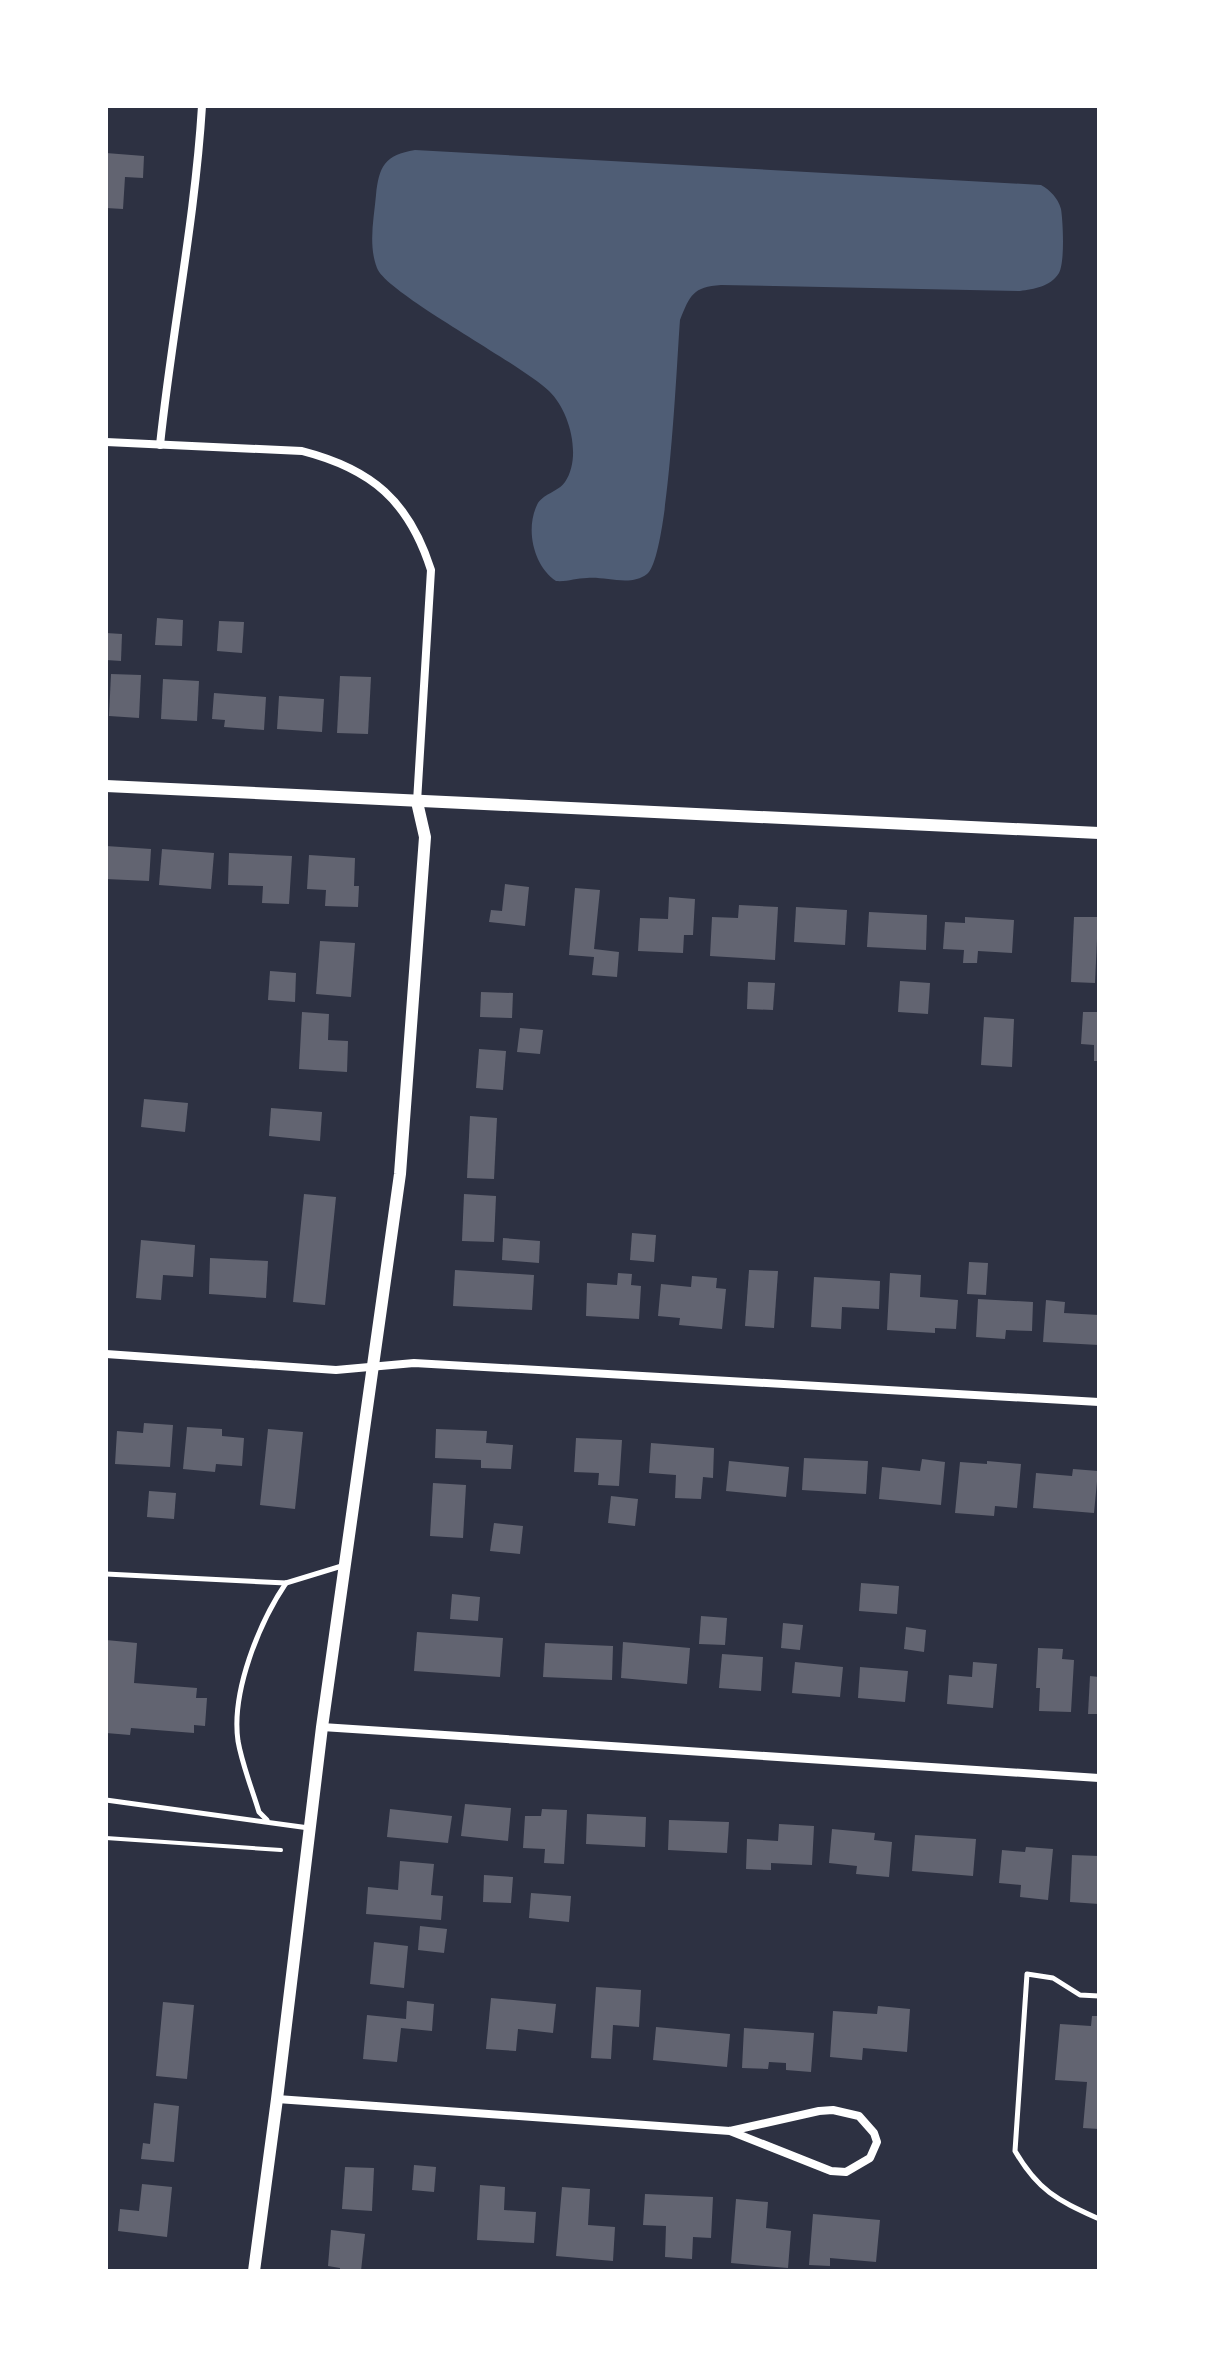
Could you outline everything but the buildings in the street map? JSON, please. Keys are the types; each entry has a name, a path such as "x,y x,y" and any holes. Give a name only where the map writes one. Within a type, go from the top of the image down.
{"street":[{"path":"160,445 168,369 197,183 202,106"},
{"path":"106,442 302,451 332,459 372,480 399,505 421,539 431,570 417,802 425,837 403,1128 374,1366 322,1727 254,2271"},
{"path":"106,786 1099,833"},
{"path":"106,1354 336,1370 414,1363 1099,1402"},
{"path":"322,1727 1099,1778"},
{"path":"277,2099 730,2131 833,2110 859,2116 874,2133 877,2142 870,2158 859,2167 846,2172 831,2171 730,2131"}],"lane":[{"path":"106,1574 286,1583 346,1564"},
{"path":"267,1820 259,1812 238,1742 236,1712 242,1684 268,1610 286,1583"},
{"path":"106,1800 310,1828"},
{"path":"1099,1996 1080,1995 1053,1978 1027,1974 1015,2151 1029,2174 1055,2199 1099,2219"}],"path":[{"path":"106,1838 281,1850"}],"water":[{"path":"415,150 1041,185 1058,201 1061,209 1061,268 1055,278 1046,284 1020,291 721,285 698,290 690,298 680,320 666,496 655,560 647,574 633,580 583,578 556,581 537,557 532,525 539,501 562,485 570,472 573,447 563,410 549,391 533,378 403,294 386,279 374,259 372,232 379,176 390,159"}]}
